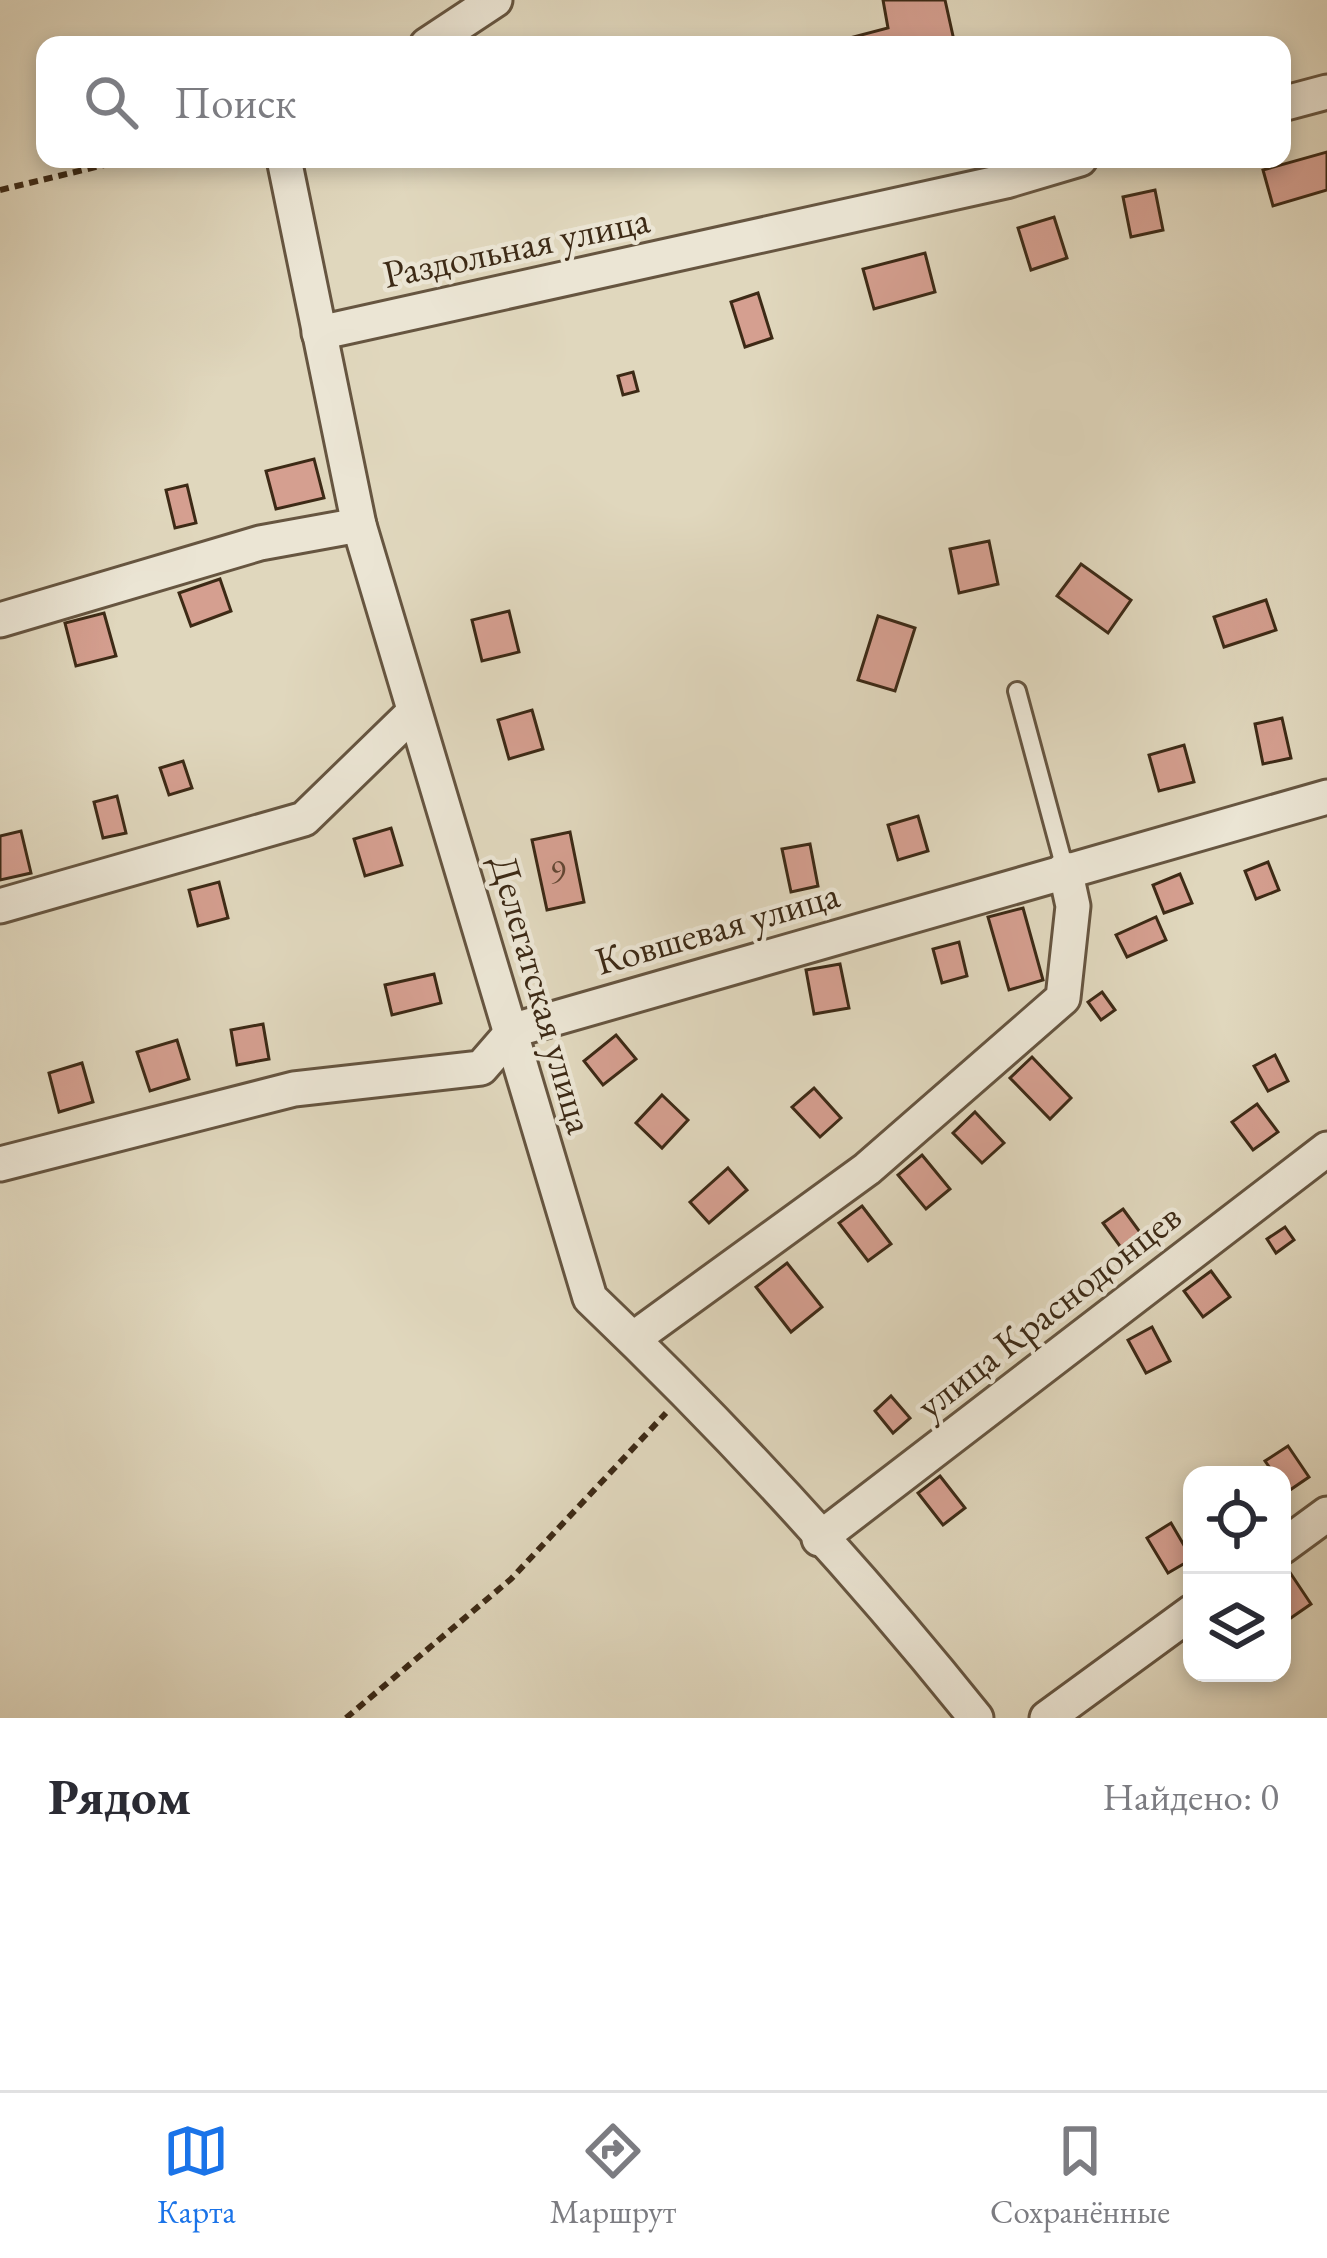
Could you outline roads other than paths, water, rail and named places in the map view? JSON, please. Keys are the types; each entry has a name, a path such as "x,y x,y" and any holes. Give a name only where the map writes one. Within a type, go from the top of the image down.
{"street":[{"path":"441,36 495,0"},
{"path":"1291,102 1327,92"},
{"name":"Делегатская улица","path":"286,168 358,525 514,1030 590,1298 685,1393 976,1718"},
{"name":"Раздольная улица","path":"319,333 1050,168"},
{"path":"0,620 260,543 358,525"},
{"path":"0,906 304,819 414,712"},
{"name":"Ковшевая улица","path":"0,1164 294,1089 481,1068 514,1030 1327,797"},
{"path":"633,1340 867,1169 1063,998 1072,934 1066,869"},
{"name":"улица Краснодонцев","path":"819,1539 1327,1149"},
{"path":"1291,1540 1327,1514"},
{"path":"1047,1718 1183,1619"}],"lane":[{"path":"1017,691 1066,869"}]}
